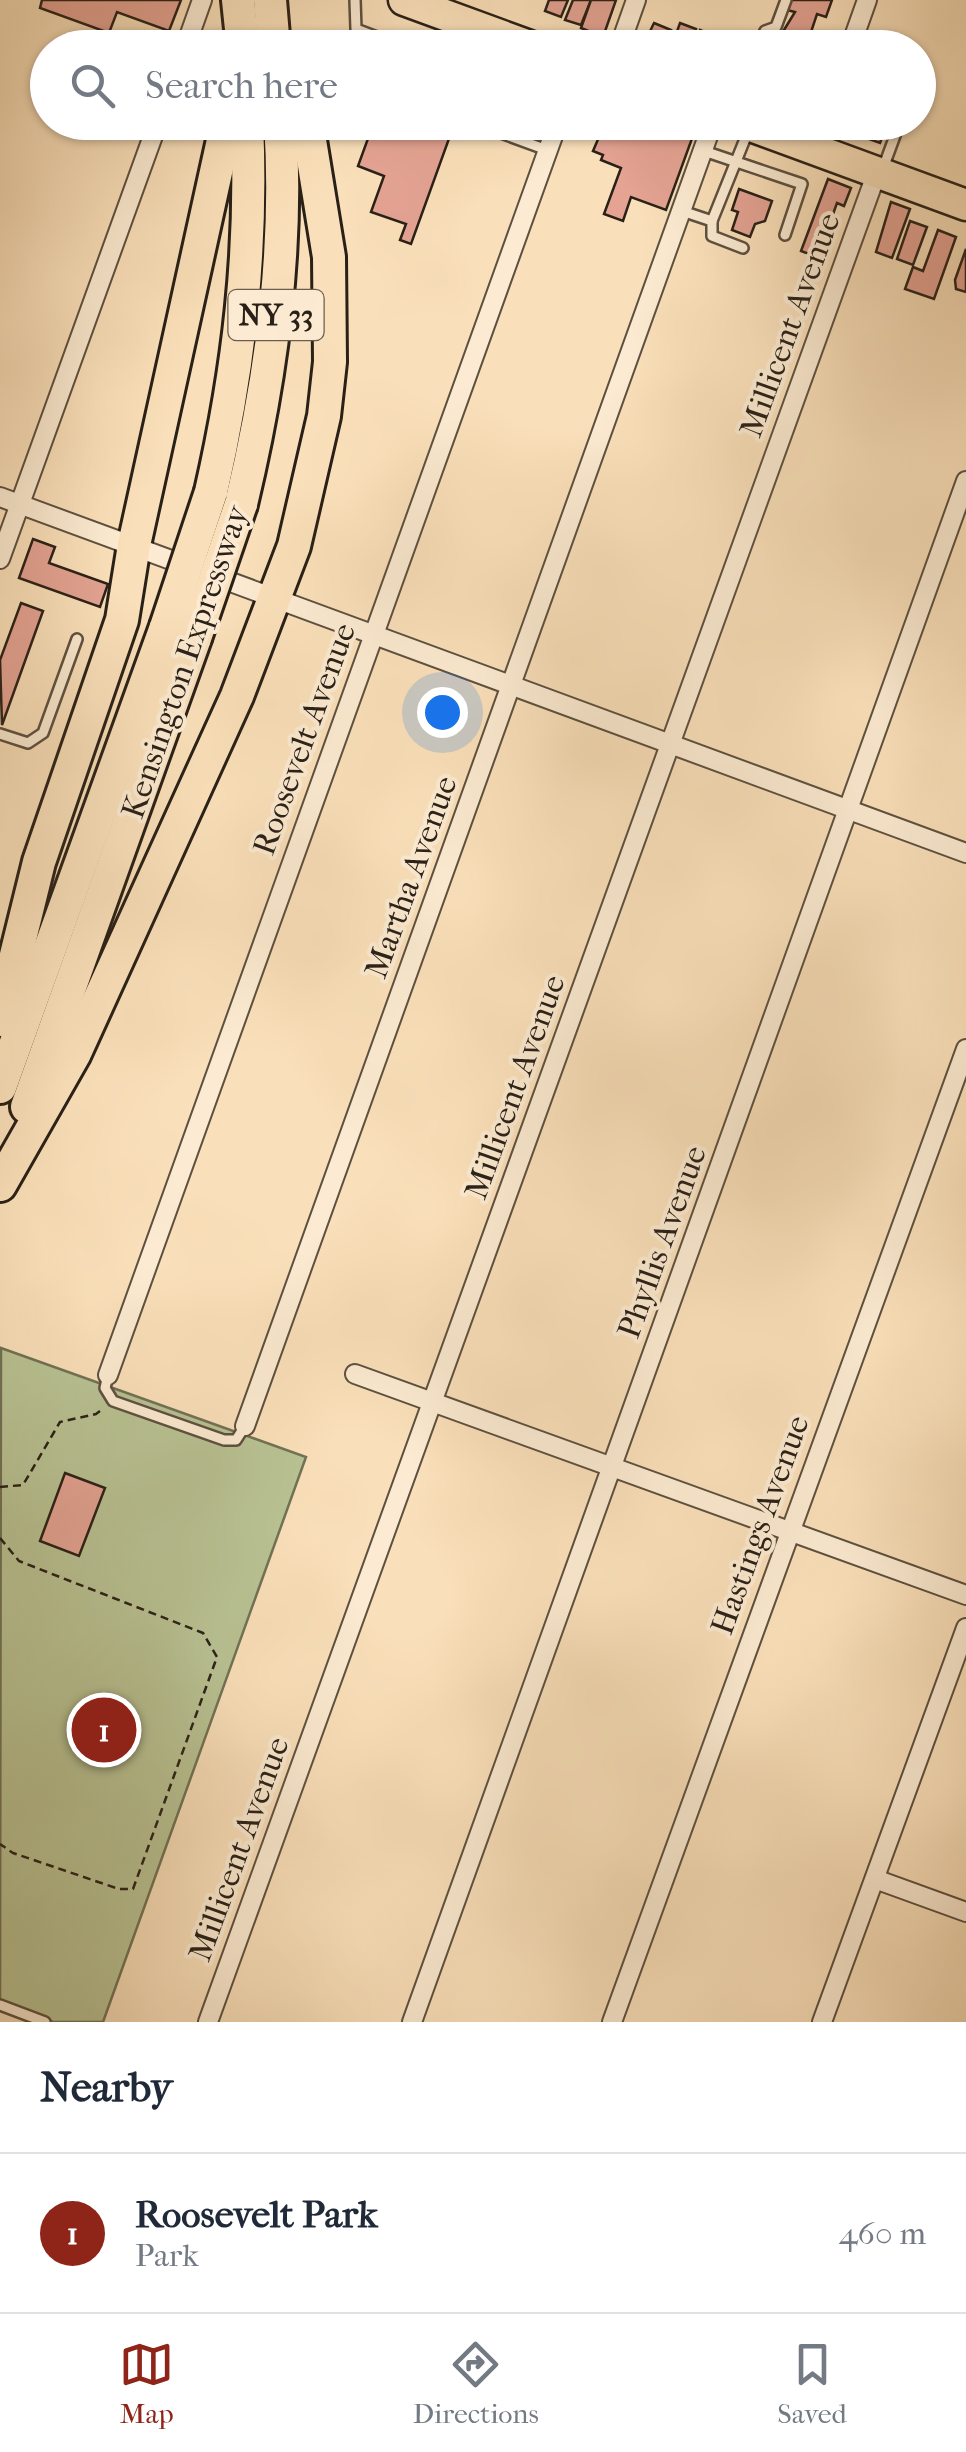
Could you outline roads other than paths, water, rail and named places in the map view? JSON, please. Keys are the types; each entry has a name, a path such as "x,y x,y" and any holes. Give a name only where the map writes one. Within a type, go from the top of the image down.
{"highway":[{"path":"270,5 284,30"},
{"path":"270,5 272,30"},
{"path":"0,1020 39,862 122,620 134,545 223,140"},
{"name":"Kensington Expressway","path":"226,498 232,395 245,302 250,192 248,140"},
{"name":"Kensington Expressway","path":"0,1184 226,498 274,338 281,250 280,140"},
{"path":"0,1184 75,1053 237,696 276,596 314,470 330,362 330,257 310,140"},
{"name":"Kensington Expressway","path":"0,1086 181,632"}],"main road":[{"path":"404,0 472,30"},
{"path":"825,140 879,173 966,204"}],"street":[{"path":"191,30 202,0"},
{"path":"625,30 636,0"},
{"path":"856,30 867,0"},
{"path":"0,559 151,140"},
{"name":"Roosevelt Avenue","path":"108,1375 552,140"},
{"name":"Martha Avenue","path":"245,1426 707,140"},
{"name":"Millicent Avenue","path":"208,2022 879,173"},
{"name":"Phyllis Avenue","path":"412,2022 966,481"},
{"path":"0,496 966,852"},
{"name":"Hastings Avenue","path":"612,2022 966,1049"},
{"path":"355,1374 966,1596"},
{"path":"822,2022 966,1628"},
{"path":"875,1879 966,1912"}],"lane":[{"path":"355,0 359,30"},
{"path":"768,30 776,27 786,0"},
{"path":"520,140 548,150"},
{"path":"741,140 712,221 712,236 743,248"},
{"path":"879,173 893,140"},
{"path":"703,151 802,184 784,235"},
{"path":"682,211 712,221"},
{"path":"0,734 28,743 44,733 77,640"},
{"path":"108,1375 105,1388 113,1401 224,1440 236,1440 245,1426"},
{"path":"0,2005 45,2022"}],"place":[{"name":"Roosevelt Park","path":"104,1730"}]}
